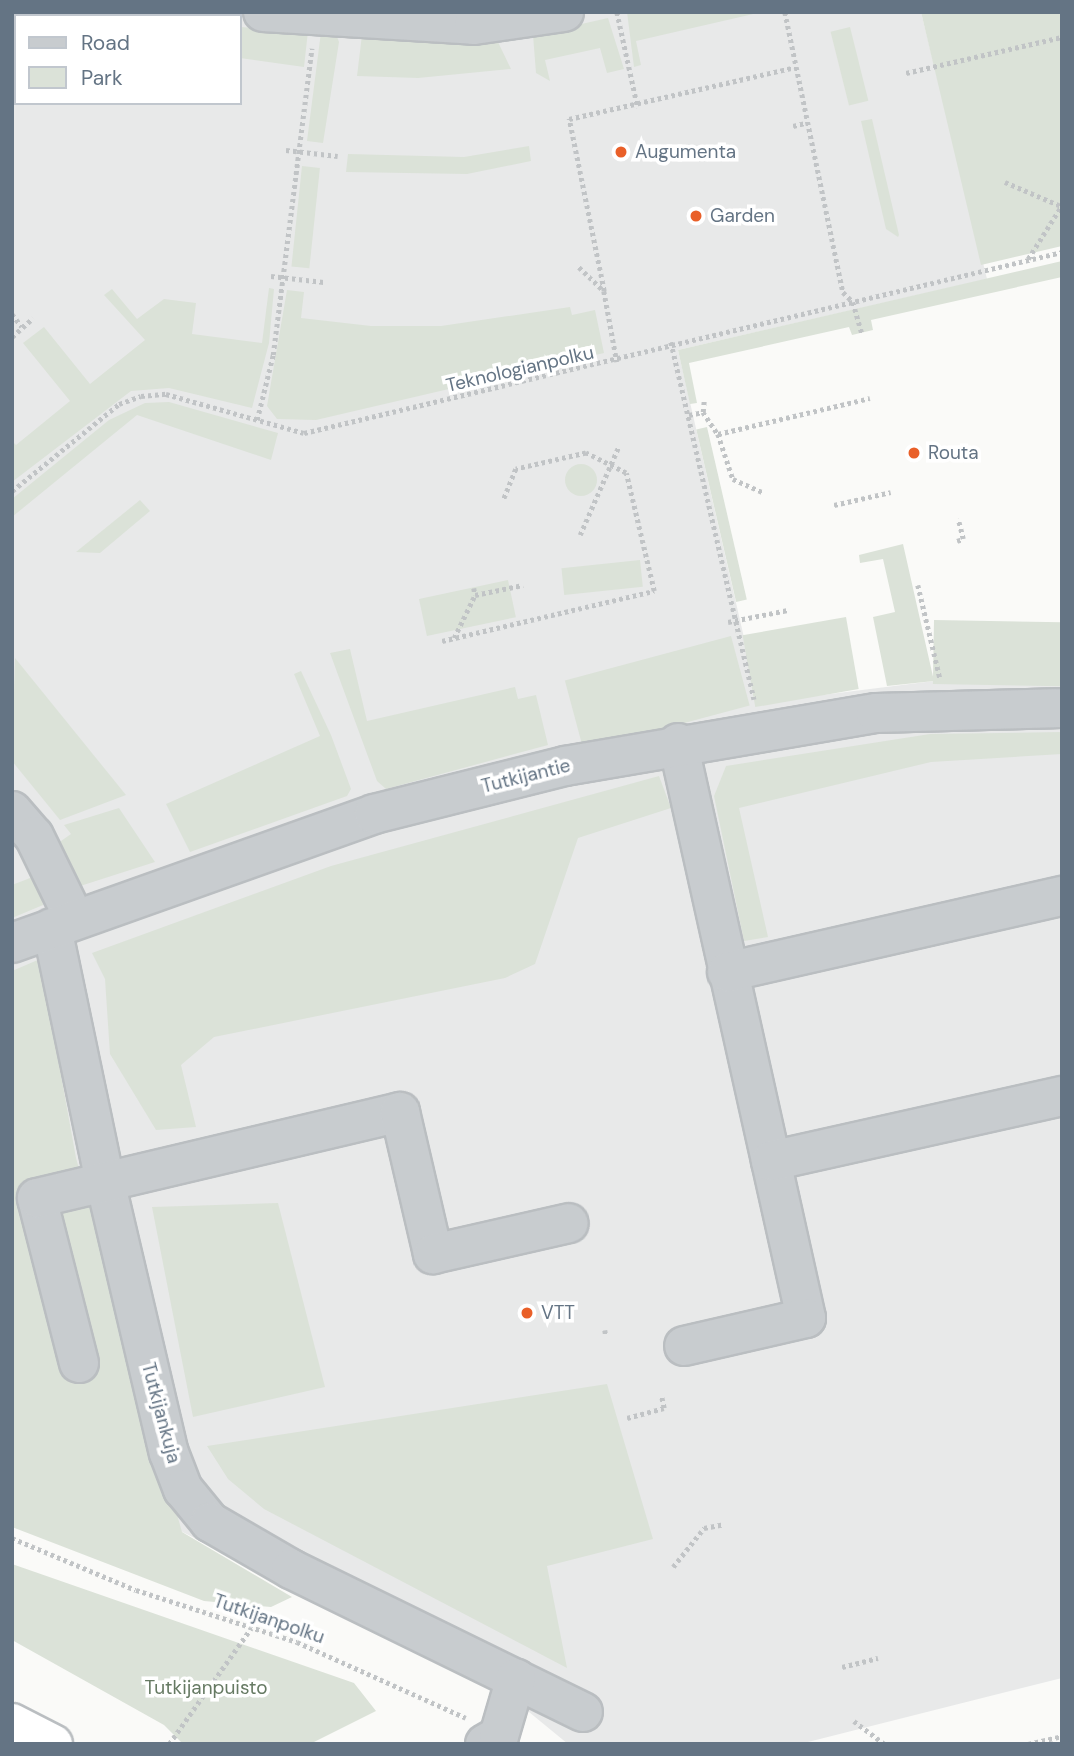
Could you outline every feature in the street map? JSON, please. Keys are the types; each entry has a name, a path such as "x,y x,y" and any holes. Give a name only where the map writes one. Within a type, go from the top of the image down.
{"highway":[{"path":"12,1723 53,1744"}],"street":[{"path":"263,12 474,25 564,12"},
{"name":"Tutkijantie","path":"12,943 374,814 678,743 945,707 1062,708"},
{"path":"678,743 806,1318 684,1346"},
{"name":"Tutkijankuja","path":"12,811 34,836 64,924 105,1181 169,1453 183,1489 210,1522 291,1569 583,1712"},
{"path":"727,972 1062,896"},
{"path":"771,1161 1062,1096"},
{"path":"79,1363 37,1198 400,1112 433,1254 569,1223"},
{"path":"492,1740 516,1678"}],"path":[{"path":"617,12 638,106"},
{"path":"785,12 792,68 843,292 853,302 862,333"},
{"path":"257,420 282,276 316,16"},
{"path":"906,73 1062,37"},
{"path":"617,362 569,119 638,106 792,68"},
{"path":"793,126 804,124"},
{"path":"286,150 338,156"},
{"path":"1005,181 1061,206 1028,260"},
{"name":"Teknologianpolku","path":"12,492 118,404 141,396 166,394 303,433 617,362 671,342 1062,252"},
{"path":"579,267 604,291"},
{"path":"271,276 324,282"},
{"path":"12,314 22,327"},
{"path":"12,337 33,318"},
{"path":"671,342 756,708"},
{"path":"718,434 870,398"},
{"path":"704,401 702,412 718,434 733,479 762,492"},
{"path":"689,415 702,412"},
{"path":"580,535 618,448"},
{"path":"442,641 654,591 626,473 586,453 516,469 503,499"},
{"path":"834,505 891,492"},
{"path":"957,519 963,539 957,541"},
{"path":"475,595 523,584"},
{"path":"918,585 945,707"},
{"path":"454,638 475,595 474,589"},
{"path":"728,622 788,610"},
{"path":"627,1418 664,1408 661,1395"},
{"path":"673,1567 704,1528 724,1524"},
{"name":"Tutkijanpolku","path":"12,1538 376,1673 492,1740"},
{"path":"169,1744 251,1628"},
{"path":"842,1667 878,1658"},
{"path":"854,1721 884,1744"},
{"path":"1027,1744 1062,1736"}],"shaded area":[{"path":"12,12 921,12 987,279 678,350 759,703 934,681 1062,683 1062,1678 800,1744 568,1744 518,1703 12,1445"}],"green space":[{"path":"627,12 762,12 636,41 641,65 634,67"},
{"path":"921,12 1062,12 1062,246 981,265"},
{"path":"608,18 624,69 607,73 600,48 545,60 550,81 536,73 533,35"},
{"path":"242,27 308,31 304,67 242,58"},
{"path":"850,27 868,101 849,106 831,32"},
{"path":"321,32 336,34 339,42 323,143 307,141"},
{"path":"362,35 497,40 511,69 418,78 357,76"},
{"path":"872,119 898,237 886,229 861,121"},
{"path":"529,146 531,161 467,174 346,172 348,154 464,157"},
{"path":"302,166 320,168 309,268 291,266"},
{"path":"1062,261 1062,277 871,320 873,330 852,335 849,327 689,363 697,403 690,404 678,350"},
{"path":"269,288 274,289 269,343 252,408 169,388 131,391 12,482 12,441 16,445 70,401 23,343 44,327 90,384 145,340 104,295 112,289 137,319 164,299 196,303 192,334 262,343"},
{"path":"287,290 304,292 301,318 371,326 441,326 570,307 572,315 595,310 604,353 316,420 277,419 267,406"},
{"path":"169,402 278,433 271,460 137,415 12,517 12,499 109,420 145,403"},
{"path":"707,427 747,599 736,602 696,429"},
{"path":"581,464 592,469 597,480 592,491 581,496 570,491 565,480 570,469"},
{"path":"140,500 150,511 100,553 76,552"},
{"path":"903,544 934,681 887,686 873,617 895,612 883,559 860,563 859,555"},
{"path":"640,560 643,587 564,595 561,568"},
{"path":"508,580 516,617 427,636 419,599"},
{"path":"846,617 859,689 755,707 743,635"},
{"path":"934,620 1062,622 1061,686 933,684"},
{"path":"731,636 750,706 583,750 565,681"},
{"path":"350,649 367,721 515,687 518,699 536,695 548,745 386,789 377,781 330,653"},
{"path":"15,658 126,795 60,820 12,761"},
{"path":"301,671 331,735 351,789 347,796 190,852 166,804 320,736 294,674"},
{"path":"1062,732 1062,754 931,762 739,808 768,937 744,941 714,796 726,766 930,734"},
{"path":"659,776 671,808 578,838 535,964 505,978 214,1037 181,1065 196,1127 156,1130 110,1054 105,979 92,953 331,866"},
{"path":"119,808 155,862 74,888 51,848 71,834 64,825"},
{"path":"38,875 43,905 12,918 12,885"},
{"path":"40,959 76,1158 182,1532 292,1597 271,1607 204,1601 12,1527 12,971"},
{"path":"278,1203 325,1387 193,1417 152,1207"},
{"path":"607,1384 653,1539 547,1566 567,1668 264,1509 228,1479 207,1446"},
{"name":"Tutkijanpuisto","path":"12,1564 354,1683 376,1711 310,1744 183,1744 164,1725 12,1640"}],"place":[{"name":"Augumenta","path":"621,152"},
{"name":"Garden","path":"696,216"},
{"name":"Routa","path":"914,453"},
{"name":"VTT","path":"527,1313"}]}
